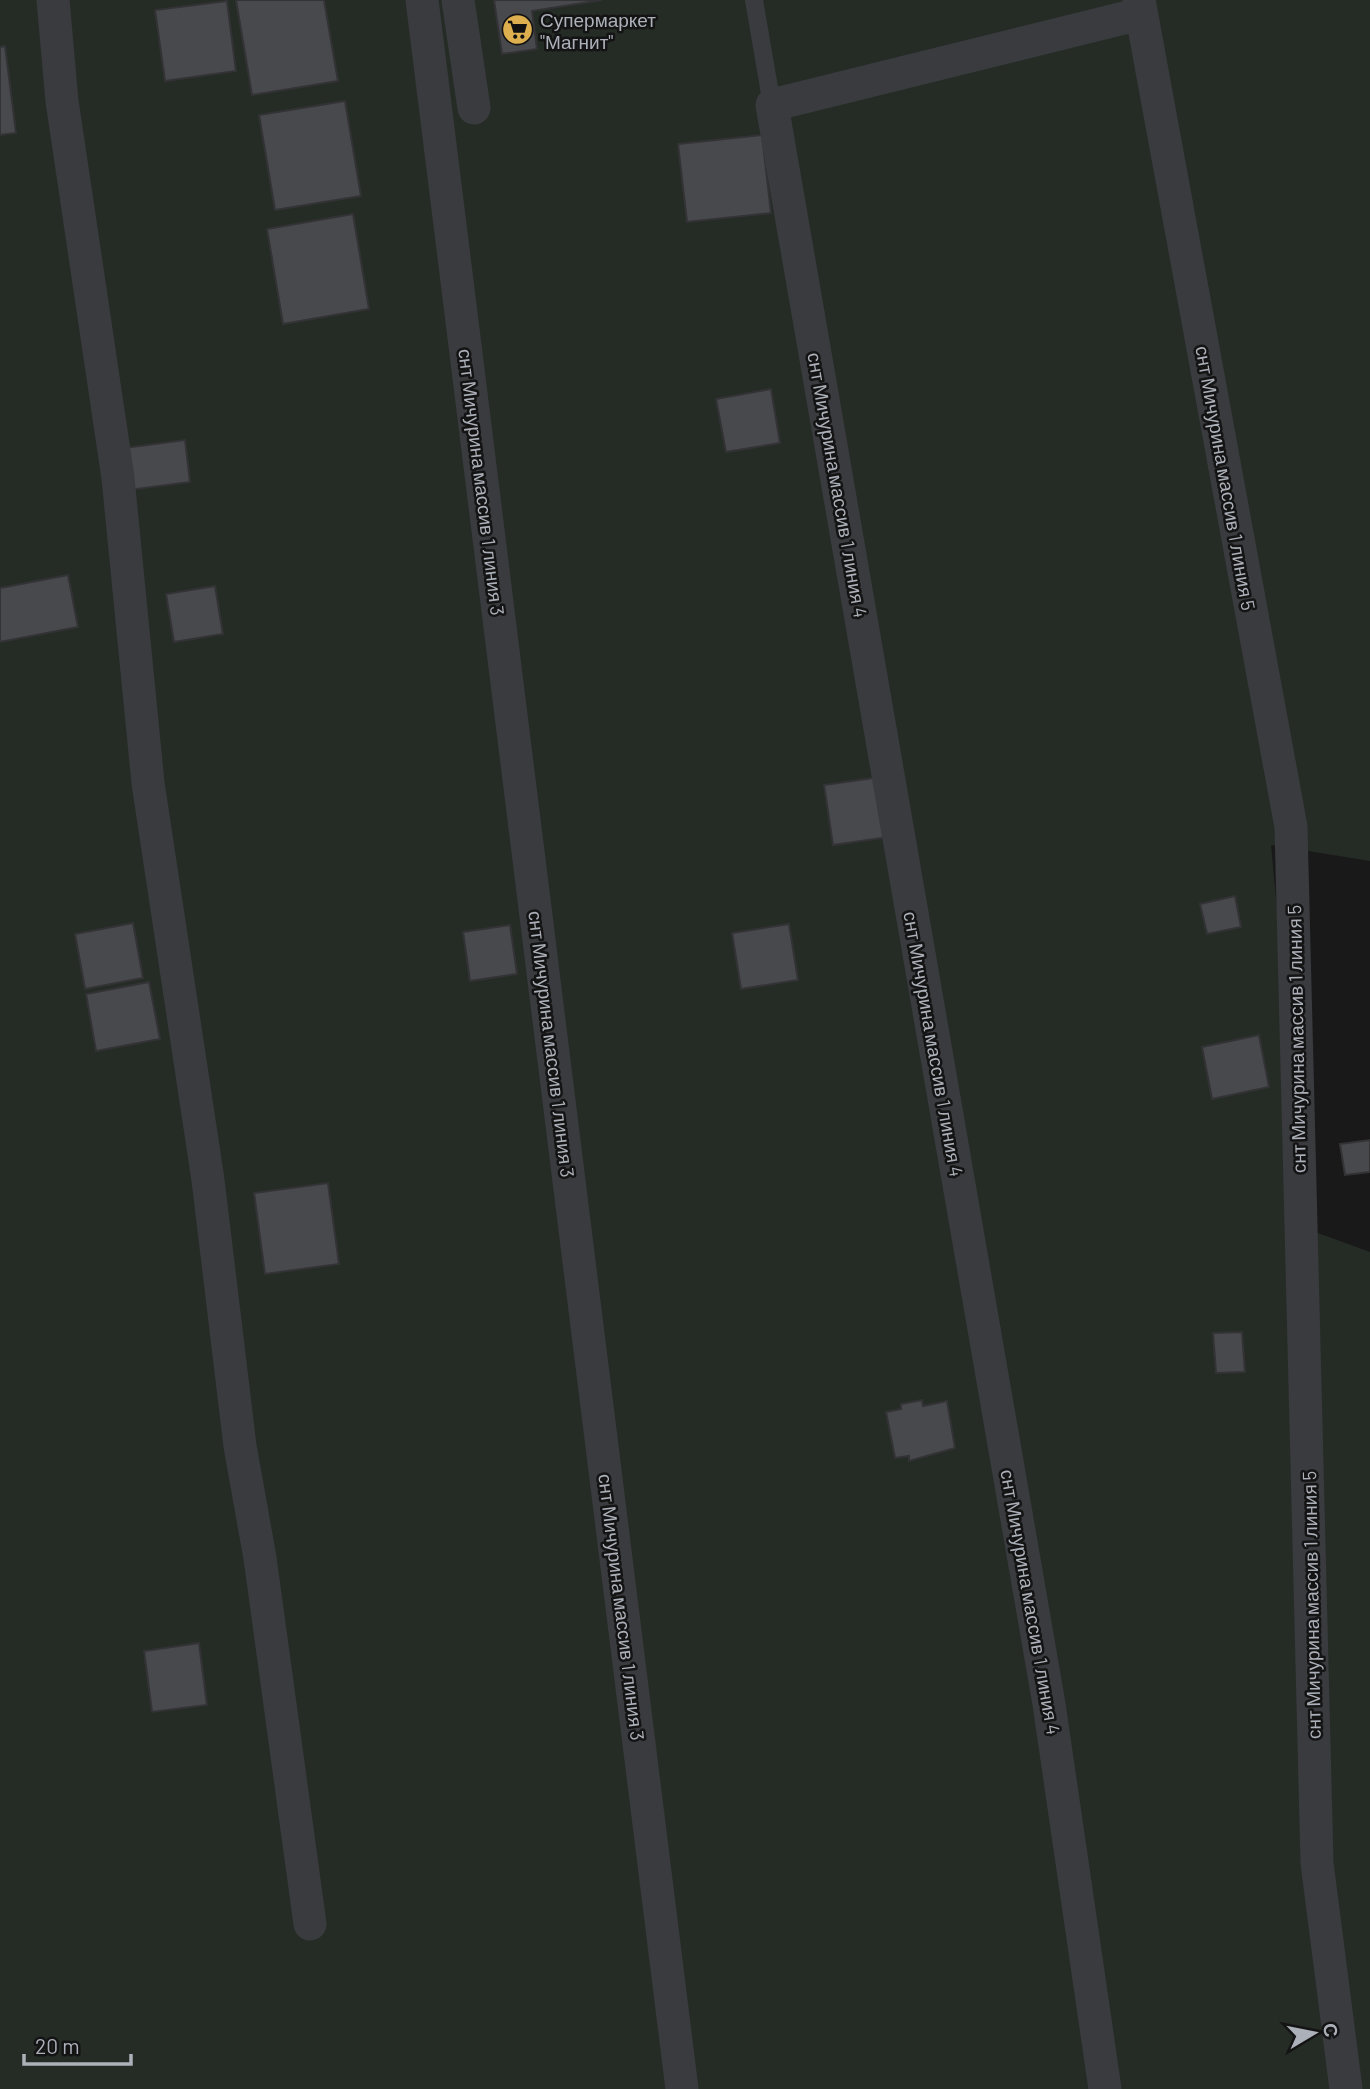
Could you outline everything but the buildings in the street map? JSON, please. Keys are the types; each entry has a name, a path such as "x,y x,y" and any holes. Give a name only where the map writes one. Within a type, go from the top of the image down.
{"street":[{"path":"53,0 62,101 118,478 148,783 208,1180 240,1446 260,1558 310,1924"},
{"name":"снт Мичурина массив 1 линия 3","path":"422,0 682,2089"},
{"path":"458,0 474,108"},
{"path":"772,105 1140,7"},
{"name":"снт Мичурина массив 1 линия 5","path":"1140,7 1291,827 1317,1863 1346,2089"},
{"name":"снт Мичурина массив 1 линия 4","path":"772,105 1049,1704 1105,2089"}],"lane":[{"name":"снт Мичурина массив 1 линия 4","path":"754,0 772,105"}],"shaded area":[{"path":"0,0 1370,0 1370,861 1271,845 1307,1229 1370,1252 1370,2089 0,2089"}],"place":[{"name":"Супермаркет \"Магнит\"","path":"517,30"}]}
